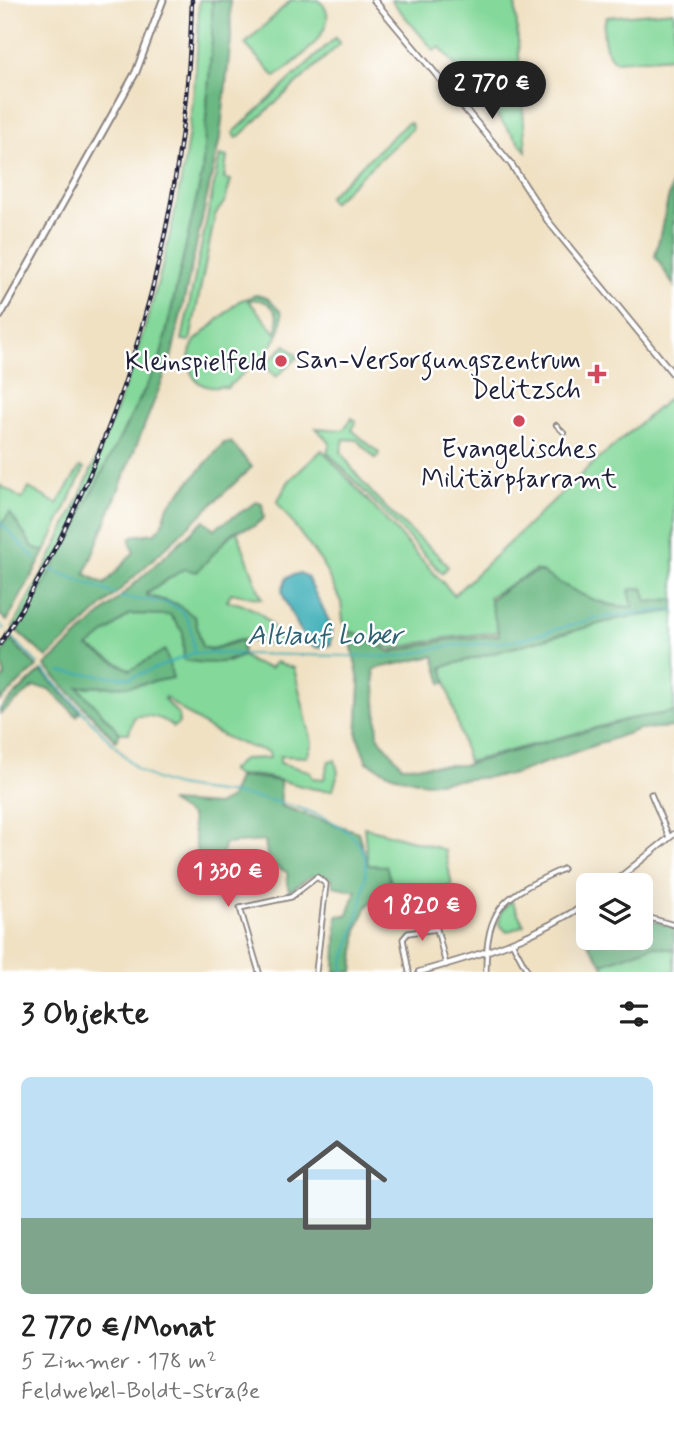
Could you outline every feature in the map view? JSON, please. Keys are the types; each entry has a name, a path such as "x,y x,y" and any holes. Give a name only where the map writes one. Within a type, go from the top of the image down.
{"main road":[{"path":"0,316 136,72 163,0"}],"street":[{"path":"374,0 511,164 548,221 674,375"},
{"path":"556,425 564,433"},
{"path":"625,873 672,836 651,794"},
{"path":"486,972 486,953 493,919 503,902 515,892 563,869"},
{"path":"259,972 240,908 291,897 317,877 325,881 326,890 316,972"},
{"path":"419,972 513,944 547,928 576,910"},
{"path":"653,919 674,925"},
{"path":"409,972 403,939 408,933 438,929 446,965"},
{"path":"513,944 528,972"}],"green space":[{"path":"199,0 212,0 212,39 202,174 160,360 50,574 17,631 13,628 52,555 87,480 119,403 145,325 167,246 184,165 195,83"},
{"path":"212,0 230,0 231,39 220,138 171,359 85,574 105,584 134,552 130,541 132,536 155,533 162,525 168,506 224,443 231,442 252,467 47,658 17,631 50,574 160,360 202,174 212,39"},
{"path":"291,0 318,0 326,9 327,20 323,31 305,53 275,77 245,44"},
{"path":"391,0 515,0 526,151 440,47 434,51"},
{"path":"674,11 674,57 615,61 611,57 604,34 607,17"},
{"path":"335,38 340,44 237,138 233,133"},
{"path":"407,123 411,123 412,129 332,203 328,197"},
{"path":"220,155 227,157 224,179 231,180 225,201 215,215 190,341 182,340"},
{"path":"674,174 674,286 655,256"},
{"path":"256,295 267,298 281,312 278,334 264,354 227,388 202,385 190,368 192,347 195,341 239,301","holes":["248,300 268,304 276,313 276,333"]},
{"name":"Kleinspielfeld","path":"286,345 298,357 276,377 264,365"},
{"path":"674,394 674,599 647,602 643,588 629,590 633,607 607,604 582,595 536,570 489,597 499,632 444,638 393,649 349,632 343,621 341,602 322,563 277,502 289,481 322,450 454,595 587,469"},
{"path":"352,418 356,421 352,430 379,453 376,459 357,440 344,439 341,451 375,497 445,562 448,567 442,573 327,452 330,443 316,428 343,430"},
{"path":"80,467 84,469 45,552 33,547 10,514 0,526 0,485 22,499 29,488 57,504"},
{"path":"257,502 262,504 264,518 254,526 233,532 197,572 184,569 146,593 147,596 177,604 195,617 202,647 211,650 242,640 243,655 214,663 184,660 183,632 170,615 130,614 88,647 130,670 165,650 173,678 132,686 78,687 120,733 116,741 45,666 204,520 214,529"},
{"path":"10,513 33,547 45,552 7,621 0,615 0,526"},
{"path":"237,531 262,599 231,593 227,601 247,606 262,615 273,627 283,645 242,640 212,648 202,647 177,604 146,595"},
{"path":"539,571 584,596 620,607 633,607 629,590 643,588 647,602 674,599 674,611 617,619 442,667 446,682 442,684 434,656 374,669 378,736 402,766 465,765 629,719 674,712 674,727 640,729 511,775 425,783 392,775 367,762 357,735 360,686 349,632 356,633 391,652 446,640 499,635 490,600 516,581"},
{"path":"674,611 674,712 629,719 468,762 442,667 617,619"},
{"path":"130,614 170,615 183,632 184,660 228,662 243,656 253,663 270,668 276,662 294,668 312,743 307,757 280,756 280,763 309,771 313,778 324,779 329,761 335,760 338,773 333,790 309,788 263,776 237,776 230,771 243,759 270,758 269,752 239,743 214,731 165,697 178,714 179,723 173,727 155,717 134,717 129,733 120,733 77,687 132,686 130,670 87,647"},
{"path":"11,640 37,667 0,701 0,682 5,676 2,657"},
{"path":"41,671 80,712 77,716 49,689 34,687 0,714 0,709"},
{"path":"238,778 280,781 281,806 358,832 368,865 386,866 392,886 367,906 357,929 353,972 335,972 337,916 348,915 356,891 333,886 332,879 320,875 304,880 289,892 287,872 268,863 265,841 224,844 221,864 199,864 191,816 169,802 217,805 230,798"},
{"path":"364,827 445,850 452,886 396,899 386,867 368,865"},
{"path":"511,900 524,925 507,932 499,924 500,913"},
{"path":"653,921 674,927 674,950 653,946"},
{"path":"653,946 674,950 674,972 607,972 602,964 642,950 653,950"},
{"path":"592,950 642,950 602,964"}],"water":[{"path":"300,573 307,577 332,627 331,644 322,648 306,642 284,598 282,590 287,577"}],"waterway":[{"path":"0,522 36,560"},
{"path":"52,570 115,594"},
{"path":"120,597 163,602 181,611 188,620 194,653"},
{"name":"Altlauf Lober","path":"61,672 130,678 194,653 397,657 448,646 514,641 597,618 674,609"},
{"path":"0,624 4,629"},
{"path":"9,634 38,664"},
{"path":"43,670 137,769 148,775 181,787 264,799 305,810 342,828 355,840 364,854 365,877 356,924 343,962 343,972"}],"railway":[{"path":"0,644 43,571 81,495 113,416 140,335 161,253 177,169 187,84 192,0"}],"place":[{"name":"Kleinspielfeld","path":"281,361"},
{"name":"San-Versorgungszentrum Delitzsch","path":"597,374"},
{"name":"Evangelisches Militärpfarramt","path":"519,421"}]}
